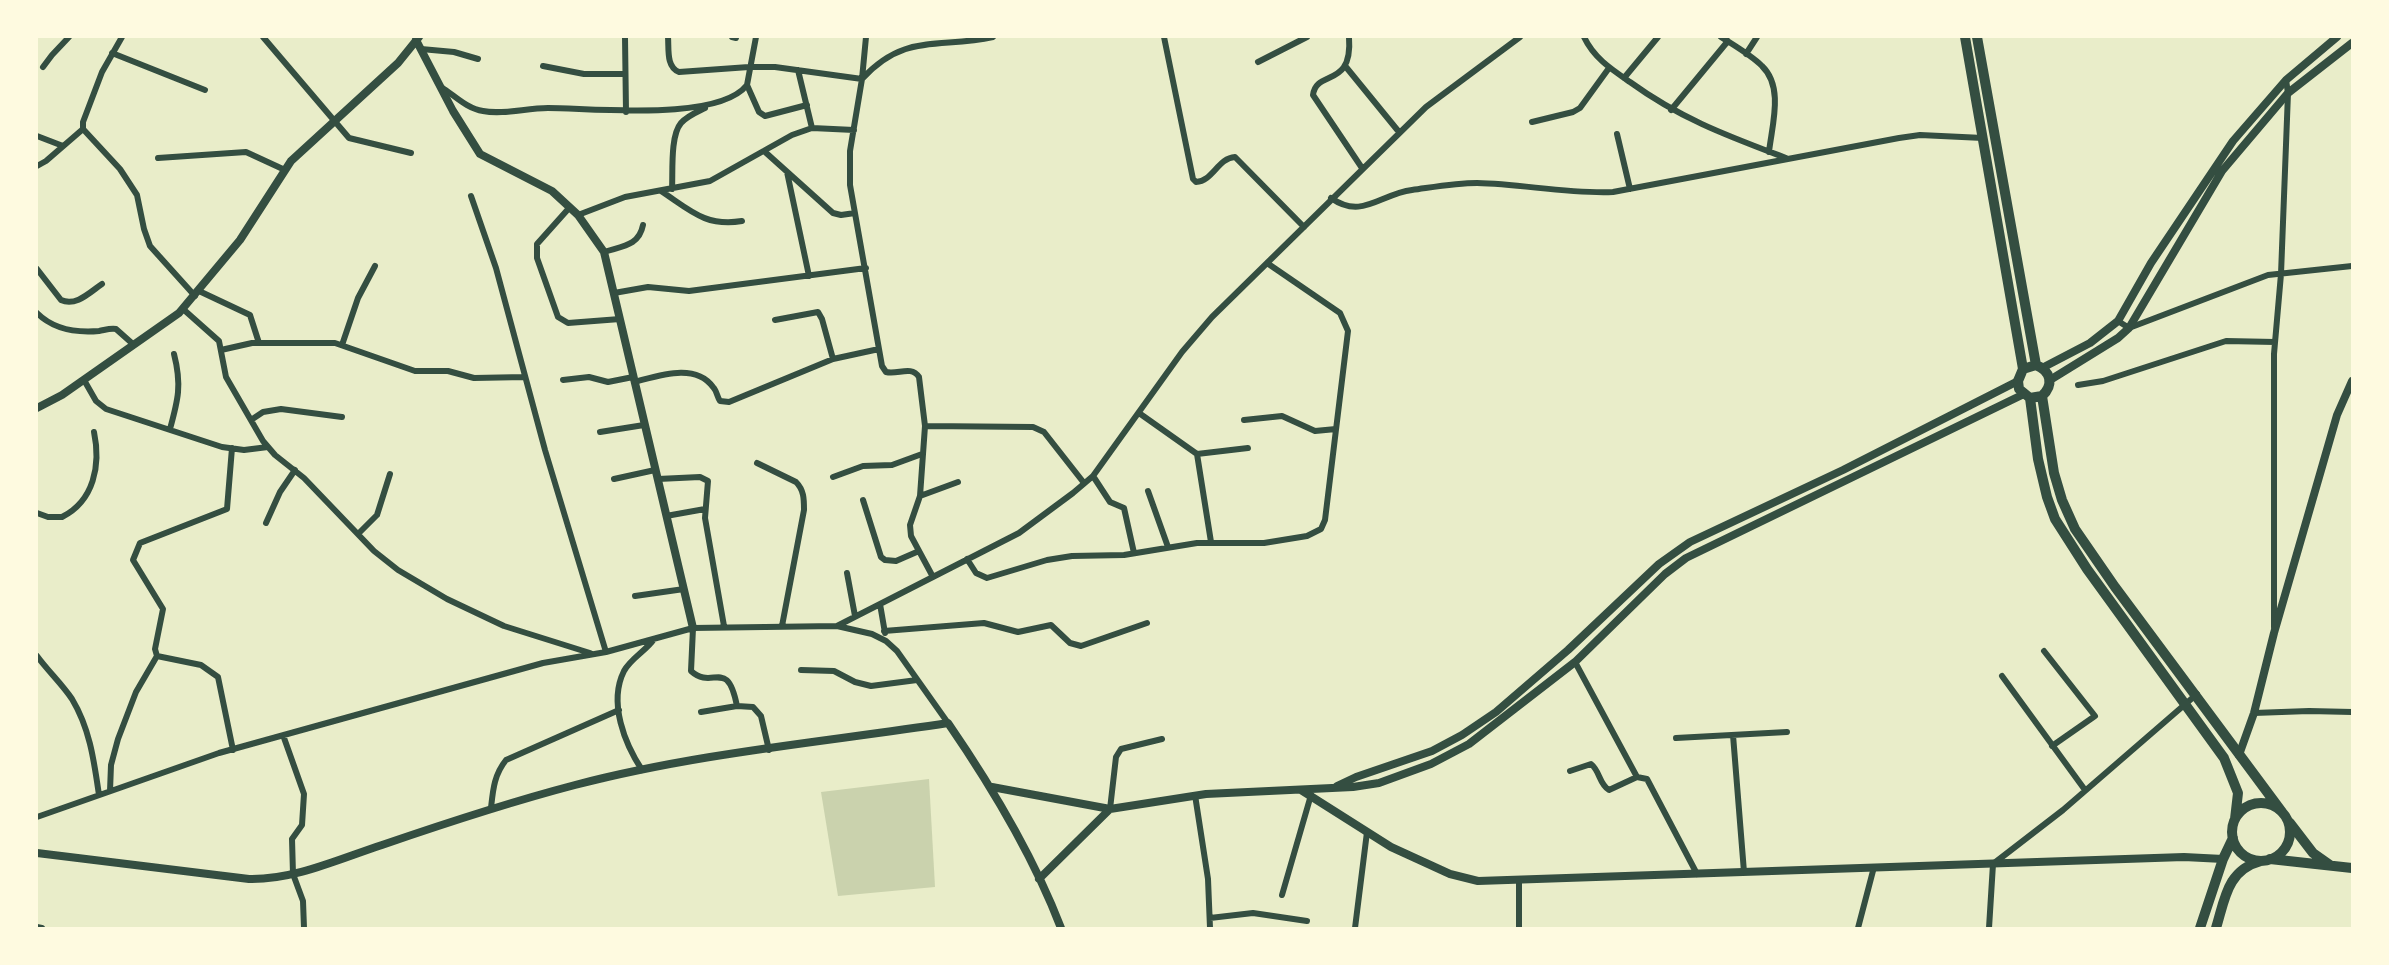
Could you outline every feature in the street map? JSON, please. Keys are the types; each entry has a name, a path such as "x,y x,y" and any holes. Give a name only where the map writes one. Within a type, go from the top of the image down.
{"main road":[{"path":"1965,37 2023,369 2018,381 2019,388 2027,396 2038,460 2055,519 2087,569 2224,758 2238,793 2233,838 2223,859 2200,928"},
{"path":"1977,37 2039,367 2050,380 2050,386 2042,396 2054,473 2062,500 2075,529 2115,587 2313,853 2330,865"},
{"path":"2023,369 2039,367"},
{"path":"2027,396 2042,396"},
{"path":"2216,928 2231,883 2238,871 2249,864 2266,860 2286,847 2290,838 2285,816 2266,803 2248,806 2235,819"},
{"path":"2233,838 2243,854 2266,860 2352,868"}],"street":[{"path":"43,68 69,37"},
{"path":"122,37 102,72 83,122 83,129 120,169 140,205 146,239 197,294 250,315 259,343"},
{"path":"262,37 349,138 411,153"},
{"path":"625,37 626,111"},
{"path":"668,37 670,64 679,72 750,67 798,69 862,79"},
{"path":"756,37 747,85 759,112 765,116 807,105"},
{"path":"866,37 849,164 850,185 882,366 886,372 909,370 919,377 925,426 920,496 910,526 911,536 933,577"},
{"path":"862,79 869,71 905,47 950,39 976,41 993,37"},
{"path":"1164,37 1196,182 1205,180 1226,159 1235,157 1304,227"},
{"path":"1258,62 1307,37"},
{"path":"1349,37 1350,57 1346,67 1317,85 1313,95 1362,168"},
{"path":"837,626 1019,533 1093,476 1182,352 1212,317 1426,107 1520,37"},
{"path":"1584,37 1592,51 1609,68 1671,110 1697,124 1788,159"},
{"path":"1624,78 1658,37"},
{"path":"1746,54 1758,37"},
{"path":"2039,367 2090,343 2118,321 2151,263 2233,141 2286,80 2337,37"},
{"path":"37,408 62,395 183,309 240,240 301,149 398,62 417,39 453,111 480,154 542,185 570,207 604,252 693,628 691,671 696,675 723,677 729,681 733,686 737,706"},
{"path":"1671,110 1724,39 1761,65 1773,84 1776,96 1769,152"},
{"path":"2050,380 2118,338 2129,328 2222,171 2288,93 2352,43"},
{"path":"421,49 454,52 478,59"},
{"path":"112,53 205,90"},
{"path":"543,66 583,74 625,74"},
{"path":"1346,67 1399,132"},
{"path":"1532,122 1580,108 1609,68"},
{"path":"798,69 812,128"},
{"path":"2274,633 2275,342 2281,274 2288,93 2286,80"},
{"path":"672,189 675,137 683,120 731,98 747,85"},
{"path":"441,87 480,111 549,108 626,111 709,106"},
{"path":"578,215 625,197 710,181 792,135 812,128 854,130"},
{"path":"37,166 46,162 83,129"},
{"path":"1617,134 1630,189"},
{"path":"1331,198 1342,206 1354,209 1401,192 1463,183 1580,193 1630,189 1920,135 1983,138"},
{"path":"37,136 64,146"},
{"path":"764,151 833,213 855,213"},
{"path":"158,158 246,152 285,170"},
{"path":"786,171 809,276"},
{"path":"661,191 706,219 724,224 741,221"},
{"path":"471,196 496,268 525,377 606,652"},
{"path":"570,207 537,244 537,258 558,317 568,323 620,319"},
{"path":"604,252 634,242 641,234 643,225"},
{"path":"967,559 976,573 987,578 1072,556 1110,556 1211,542 1264,543 1317,534 1325,520 1348,331 1340,313 1267,263"},
{"path":"2129,328 2267,275 2352,265"},
{"path":"342,345 358,298 375,266"},
{"path":"614,293 648,287 689,291 866,268"},
{"path":"37,269 61,300 66,302 77,300 102,284"},
{"path":"183,309 215,335 226,377 268,447 391,565 447,599 504,626 592,654"},
{"path":"775,320 818,312 822,318 832,359"},
{"path":"37,313 45,321 68,330 116,329 134,345"},
{"path":"2118,321 2129,328"},
{"path":"2078,385 2103,381 2226,341 2275,342"},
{"path":"221,350 259,343 342,345 415,371 448,371 474,378 525,377"},
{"path":"563,380 589,377 608,382 682,372 705,380 715,388 720,401 729,402 832,359 879,349"},
{"path":"170,429 179,395 179,373 174,354"},
{"path":"84,380 96,401 106,409 232,448 268,447"},
{"path":"1334,788 1356,777 1432,751 1496,712 1568,650 1659,564 1690,542 1843,470 2018,381"},
{"path":"2239,755 2254,713 2274,633 2337,415 2352,381"},
{"path":"992,787 1110,809 1195,795 1365,786 1378,783 1469,744 1575,662 1665,574 1686,558 2027,396"},
{"path":"251,420 264,412 281,410 342,417"},
{"path":"1139,413 1197,454 1248,448"},
{"path":"1244,420 1282,416 1315,431 1336,429"},
{"path":"600,432 645,425"},
{"path":"925,426 1033,427 1044,432 1084,483"},
{"path":"37,513 62,517 83,500 92,483 98,457 94,432"},
{"path":"110,791 111,765 118,739 136,692 157,656 155,649 163,609 133,560 140,543 227,509 232,448"},
{"path":"833,477 863,466 892,465 922,454"},
{"path":"1197,454 1211,542"},
{"path":"757,463 796,482 804,497 804,510 782,626"},
{"path":"266,523 280,492 295,470"},
{"path":"358,534 377,515 390,474"},
{"path":"614,479 656,475 705,478 708,485 705,509 724,626"},
{"path":"1093,476 1110,502 1124,508 1134,553"},
{"path":"920,496 958,482"},
{"path":"1148,491 1168,547"},
{"path":"863,500 881,557 896,561 919,551"},
{"path":"666,516 705,509"},
{"path":"847,572 855,616"},
{"path":"635,596 684,589"},
{"path":"880,604 886,641"},
{"path":"884,631 984,624 1018,632 1051,625 1070,643 1081,646 1147,623"},
{"path":"37,817 182,765 543,663 606,652 693,628 837,626 872,634 897,651 992,787 1061,928"},
{"path":"642,770 625,741 619,710 620,683 624,671 654,638"},
{"path":"2044,651 2095,716 2052,746"},
{"path":"37,656 71,698 79,714 92,744 99,795"},
{"path":"157,656 201,665 218,677 233,750"},
{"path":"1575,662 1637,777"},
{"path":"801,670 834,671 855,682 871,685 917,680"},
{"path":"2003,676 2085,790"},
{"path":"1989,928 1993,864 2197,694"},
{"path":"701,712 747,705 758,710 769,750"},
{"path":"491,808 493,785 499,768 506,760 619,710"},
{"path":"2254,713 2352,712"},
{"path":"37,853 248,879 267,879 293,874 491,808 642,770 948,723"},
{"path":"1676,738 1787,732"},
{"path":"283,735 304,793 302,825 292,839 293,874 303,901 304,928"},
{"path":"1733,735 1744,872"},
{"path":"1039,879 1110,809 1116,757 1121,749 1161,739"},
{"path":"1570,771 1591,764 1602,785 1609,790 1642,776 1651,782 1698,874"},
{"path":"1299,789 1391,847 1450,874 1478,881 2184,857 2223,859"},
{"path":"1195,795 1208,879 1210,928"},
{"path":"1282,895 1311,795"},
{"path":"1354,928 1367,832"},
{"path":"1858,928 1874,867"},
{"path":"1519,881 1519,928"},
{"path":"1210,918 1253,913 1307,921"}],"green space":[{"path":"929,779 935,887 838,896 821,792"}]}
